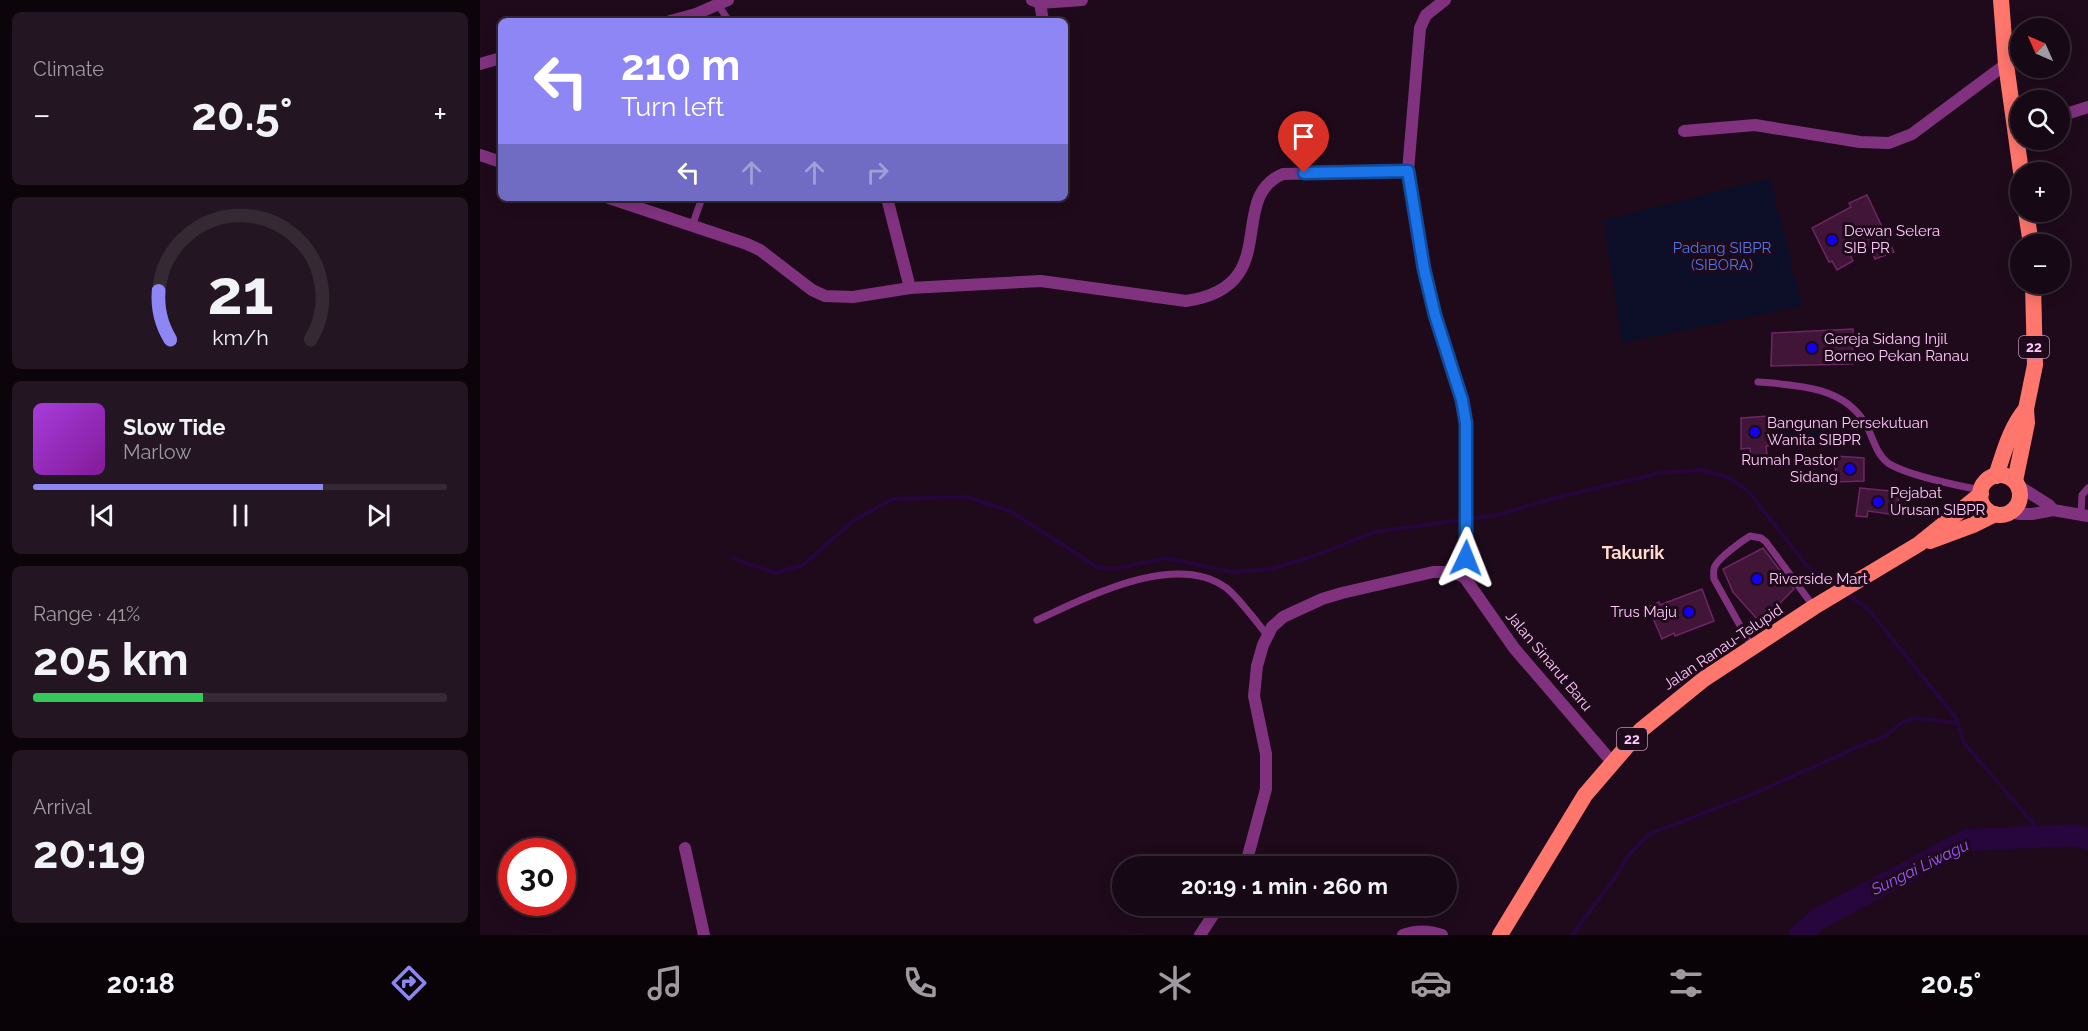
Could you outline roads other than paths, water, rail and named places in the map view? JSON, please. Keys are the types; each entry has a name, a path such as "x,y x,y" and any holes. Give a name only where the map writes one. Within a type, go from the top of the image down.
{"highway":[{"path":"2001,0 2006,64 2011,90"},
{"name":"22","path":"2002,513 2019,500 2016,483 2027,423 2026,409 2035,365 2033,294"},
{"name":"22","path":"1981,492 1987,481 1995,476 2012,429 2026,409"},
{"path":"1995,476 2006,476 2016,483"},
{"path":"1981,492 1983,504 2002,513"},
{"name":"Jalan Ranau-Telupid","path":"1500,935 1585,795 1641,730 1670,704 1704,679 1819,604 1919,544 1981,492"},
{"name":"Jalan Ranau-Telupid","path":"1919,544 2002,513"}],"street":[{"path":"1041,18 1036,2 1083,0"},
{"path":"1248,856 1266,789 1266,754 1254,696 1257,666 1272,627 1283,617 1322,598 1434,572 1453,572 1465,578 1466,423 1462,400 1427,284 1408,171 1420,28 1426,15 1445,0"},
{"path":"679,18 723,3"},
{"path":"480,64 498,59"},
{"path":"1684,131 1755,125 1860,141 1889,143 1912,134 2006,64"},
{"path":"2070,113 2088,107"},
{"path":"480,155 498,161"},
{"path":"618,201 747,244 760,250 812,290 825,296 854,297 910,288 1041,281 1186,301 1202,299 1217,293 1242,270 1247,258 1258,196 1272,178 1283,174 1408,171"},
{"path":"887,201 910,288"},
{"path":"2016,483 2053,510"},
{"path":"2002,513 2032,514 2053,510 2085,515"},
{"name":"Jalan Sinarut Baru","path":"1465,578 1514,648 1612,762"},
{"path":"685,848 704,935"},
{"path":"1200,935 1212,916"},
{"path":"1403,935 1416,931 1442,935"}],"lane":[{"path":"723,3 728,18"},
{"path":"693,226 701,201"},
{"path":"1758,382 1788,384 1829,393 1860,416 1866,424 1875,447 1889,463 1981,492"},
{"path":"2085,515 2082,495 2088,488"},
{"path":"1752,647 1714,579 1713,569 1742,540 1750,536 1761,538 1766,542 1819,604"},
{"path":"1037,620 1103,590 1154,575 1198,575 1226,587 1268,636"}],"waterway":[{"path":"734,559 775,573 803,565 853,521 892,499 967,497 1010,511 1097,567 1113,569 1166,558 1232,572 1270,569 1317,555 1374,532 1497,515 1563,496 1660,473 1701,470 1730,478 1749,492 1807,566 1839,588"},
{"path":"1847,594 1868,609 1956,718 1964,743 2045,837"},
{"path":"1572,935 1617,875 1628,856 1649,834 1753,794 1886,736 1908,720 1916,718 1957,723"},
{"name":"Sungai Liwagu","path":"1800,935 1818,919 1968,840 2074,835 2088,839"}],"place":[{"name":"Dewan Selera SIB PR","path":"1832,240"},
{"name":"Gereja Sidang Injil Borneo Pekan Ranau","path":"1812,348"},
{"name":"Bangunan Persekutuan Wanita SIBPR","path":"1755,432"},
{"name":"Rumah Pastor Sidang","path":"1850,469"},
{"name":"Pejabat Urusan SIBPR","path":"1878,502"},
{"name":"Riverside Mart","path":"1757,579"},
{"name":"Trus Maju","path":"1689,612"}],"district":[{"name":"Takurik","path":"1633,552"}],"park label":[{"name":"Padang SIBPR (SIBORA)","path":"1722,256"}]}
